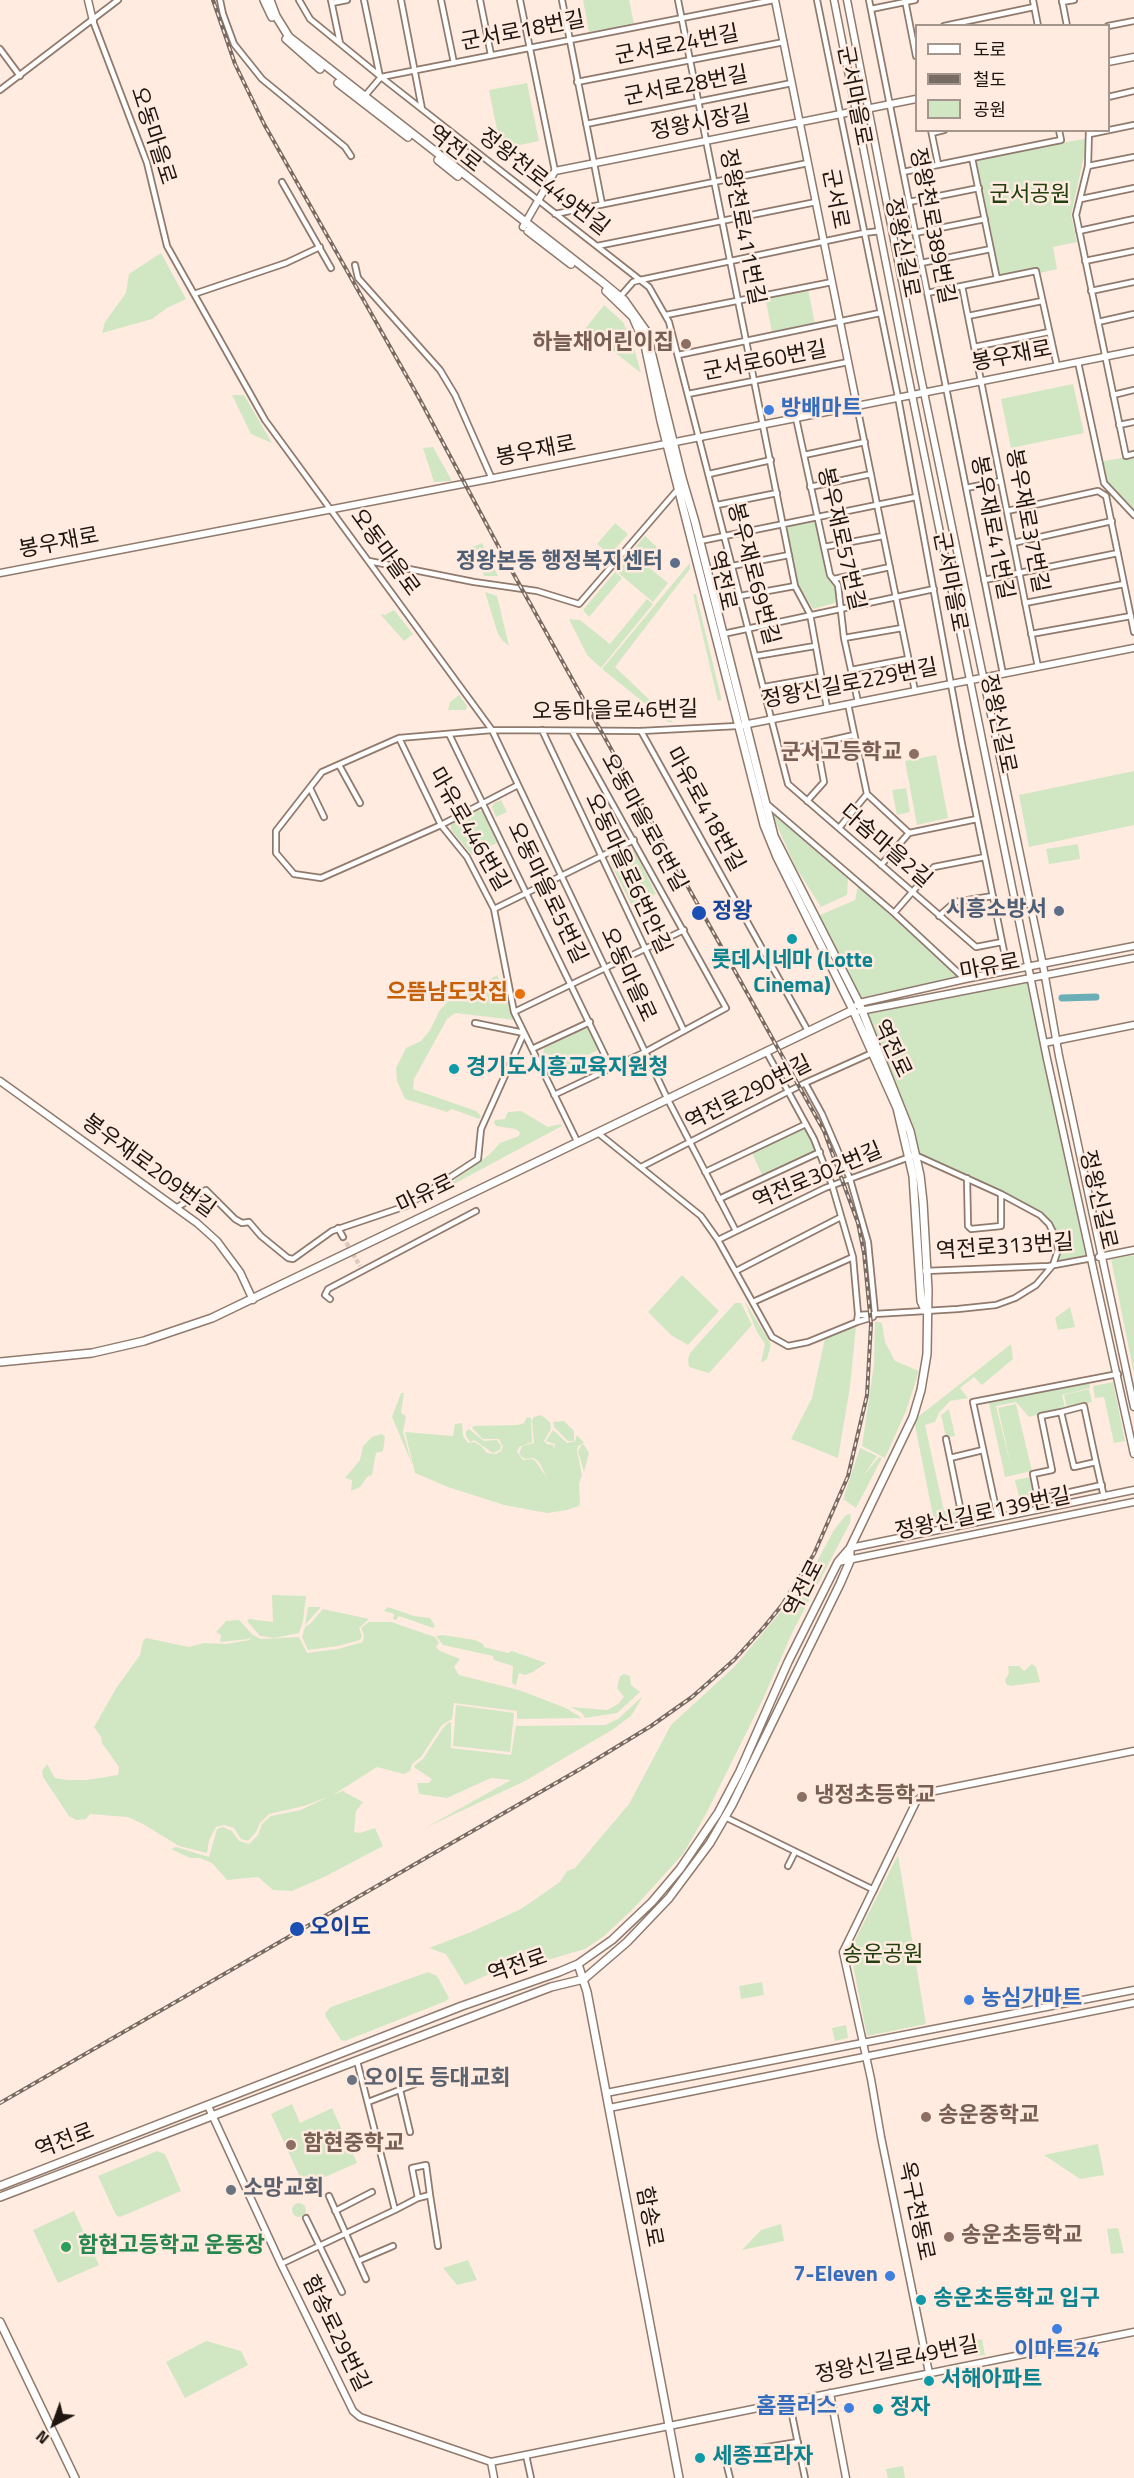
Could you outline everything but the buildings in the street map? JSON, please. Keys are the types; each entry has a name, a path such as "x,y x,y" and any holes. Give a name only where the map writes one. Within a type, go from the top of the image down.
{"main road":[{"name":"역전로","path":"0,2186 462,2006 578,1964 612,1940 652,1902 680,1869 718,1813 740,1771 788,1662 838,1562 850,1548 913,1417 921,1390 927,1354 926,1312 921,1301 923,1271 912,1156 904,1112 859,1003 774,836 741,725 723,633 700,541 670,443 645,345 633,317 618,298 289,44 264,0"},
{"name":"역전로","path":"270,0 276,16 289,37 363,99"},
{"name":"역전로","path":"670,443 679,488 769,838 891,1092 912,1156"},
{"name":"마유로","path":"0,1362 92,1353 144,1341 212,1318 853,1010"},
{"name":"역전로","path":"0,2197 550,1988 584,1979 627,1942 669,1898 710,1843 725,1817 850,1561 850,1548"},
{"name":"함송로","path":"578,1964 584,1979 667,2425 679,2478"},
{"path":"0,2322 75,2478"}],"street":[{"path":"88,0 93,21"},
{"path":"0,90 118,0"},
{"path":"220,0 234,44 261,79 345,147 351,156"},
{"name":"정왕천로449번길","path":"299,0 310,19 649,287 666,315 699,437"},
{"path":"340,43 332,2 347,0"},
{"path":"363,99 381,77 364,0"},
{"path":"401,0 422,109"},
{"path":"441,0 454,63"},
{"path":"480,0 491,55"},
{"path":"520,0 555,171 524,225"},
{"path":"562,0 602,204"},
{"name":"정왕천로411번길","path":"678,0 795,586 810,614"},
{"name":"군서로18번길","path":"381,77 775,0"},
{"name":"군서로","path":"775,0 857,406"},
{"name":"군서마을로","path":"817,0 898,397 951,684 1008,971"},
{"name":"정왕신길로","path":"834,0 1031,979 1134,1454"},
{"name":"정왕신길로","path":"847,0 982,678 1134,1407"},
{"name":"정왕천로389번길","path":"869,0 946,388"},
{"path":"870,9 915,0"},
{"path":"1032,0 1038,24"},
{"path":"1067,24 1062,1 1074,0"},
{"path":"906,1 914,31"},
{"path":"954,24 1034,8"},
{"name":"오동마을로","path":"93,21 147,163 167,246 266,420 492,730 689,1142"},
{"path":"1110,26 1134,21"},
{"name":"군서로24번길","path":"577,82 784,42"},
{"path":"0,49 20,75"},
{"path":"1110,62 1134,57"},
{"name":"군서로28번길","path":"586,124 792,83"},
{"path":"1110,97 1134,91"},
{"name":"정왕시장길","path":"555,171 915,99"},
{"path":"1110,129 1134,125"},
{"path":"932,132 938,164"},
{"path":"903,171 1061,140 1059,132"},
{"path":"1090,133 1088,166 1076,215 1126,456 1134,454"},
{"path":"1088,166 1134,157"},
{"path":"972,158 997,279"},
{"path":"555,214 808,163"},
{"path":"282,182 332,268"},
{"path":"909,202 979,188"},
{"path":"1081,199 1134,188"},
{"path":"597,246 816,202"},
{"path":"915,233 985,219"},
{"path":"1079,231 1134,219"},
{"path":"618,298 633,282 640,280 880,231"},
{"path":"194,294 286,264 320,247"},
{"path":"921,263 991,249"},
{"path":"1085,261 1134,251"},
{"path":"355,265 358,278 440,370 455,395 492,479"},
{"path":"927,293 1036,271 1057,366"},
{"path":"666,315 832,282"},
{"path":"1091,291 1134,282"},
{"name":"봉우재로37번길","path":"962,286 1038,667"},
{"path":"968,316 1042,301"},
{"path":"678,355 880,313"},
{"path":"1098,322 1134,315"},
{"path":"974,347 1049,332"},
{"name":"봉우재로","path":"0,573 492,479 1134,351"},
{"name":"군서로60번길","path":"688,394 848,362"},
{"name":"봉우재로","path":"1078,362 1104,483 1134,515"},
{"name":"봉우재로41번길","path":"946,388 1003,674"},
{"path":"1113,394 1134,390"},
{"path":"857,406 915,691"},
{"name":"봉우재로57번길","path":"796,418 830,575 838,585 844,638 858,702"},
{"path":"1119,425 1134,422"},
{"name":"봉우재로69번길","path":"699,437 772,719"},
{"path":"804,455 865,442"},
{"path":"709,474 771,460"},
{"path":"810,487 871,474"},
{"path":"966,488 1001,481"},
{"path":"369,561 474,582 537,591 579,604 679,488"},
{"path":"1007,511 1098,490 1106,496 1134,632"},
{"path":"717,505 777,493"},
{"path":"700,541 916,497"},
{"path":"1013,543 1112,521"},
{"path":"824,547 883,536"},
{"path":"984,580 1118,553"},
{"path":"732,566 789,555"},
{"path":"834,579 890,567"},
{"path":"1025,603 1124,584"},
{"path":"740,596 795,586"},
{"path":"723,633 934,589"},
{"path":"810,614 827,708"},
{"path":"1032,634 1131,616"},
{"path":"844,638 902,628"},
{"path":"756,656 814,646"},
{"name":"정왕신길로229번길","path":"741,725 1134,648"},
{"path":"851,670 908,659"},
{"path":"764,687 820,677"},
{"path":"848,704 867,794 909,833"},
{"name":"다솜마을2길","path":"772,719 788,784 976,947 1002,942"},
{"name":"오동마을로46번길","path":"518,784 441,825 321,878 294,874 276,853 276,831 322,772 399,738 492,730 640,732 741,725"},
{"name":"오동마을로6번안길","path":"542,730 684,1031"},
{"name":"오동마을로6번길","path":"572,731 726,1008 645,1052"},
{"name":"마유로418번길","path":"640,732 808,1031"},
{"name":"오동마을로5번길","path":"449,734 528,892 611,1068"},
{"path":"780,752 854,735"},
{"name":"마유로446번길","path":"399,738 441,825 467,857 494,909 514,1012 577,1141"},
{"name":"다솜마을2길","path":"807,801 824,782 817,744"},
{"path":"339,765 360,803"},
{"path":"310,788 324,817"},
{"path":"839,828 867,794"},
{"name":"마유로","path":"764,801 894,913 965,979"},
{"path":"881,865 909,833 977,819"},
{"path":"494,909 634,840"},
{"path":"894,913 934,867 986,857"},
{"path":"939,916 955,902 993,896"},
{"path":"514,1012 684,930"},
{"name":"마유로","path":"853,1010 859,1003 965,979 1134,946"},
{"name":"마유로","path":"853,1010 862,1011 1134,958"},
{"path":"532,1049 590,1022"},
{"path":"176,1208 206,1190 235,1219 242,1223 249,1222 261,1236 288,1258 298,1256 322,1236 338,1228 406,1206 478,1159 481,1129 524,1033 475,1023"},
{"path":"1044,1042 1134,1025"},
{"path":"766,1051 820,1152 832,1185 853,1257 857,1322"},
{"path":"554,1095 645,1052"},
{"name":"역전로290번길","path":"641,1167 805,1083 872,1053"},
{"name":"봉우재로209번길","path":"0,1081 176,1208 217,1241 240,1272 253,1300"},
{"path":"597,1132 701,1216 718,1240 772,1337 788,1346 808,1342 873,1317 875,1313 868,1242 850,1179 822,1114 805,1083"},
{"path":"705,1172 806,1124"},
{"name":"역전로302번길","path":"689,1142 736,1231"},
{"path":"719,1199 820,1152"},
{"path":"858,1314 926,1312 996,1305 1015,1298 1036,1285 1053,1265 1058,1250 1055,1236 1049,1224 1040,1215 967,1178 912,1156"},
{"name":"역전로302번길","path":"718,1240 832,1185 912,1156"},
{"path":"967,1178 968,1226 971,1229 1001,1226 1001,1194"},
{"path":"330,1299 325,1295 328,1289 361,1268 476,1211"},
{"path":"736,1271 841,1217"},
{"path":"338,1228 343,1237"},
{"path":"1092,1258 1134,1250"},
{"path":"753,1302 853,1257"},
{"name":"역전로313번길","path":"923,1271 1053,1265 1092,1258"},
{"path":"998,1518 973,1402 1118,1374"},
{"path":"1102,1485 1038,1499 1033,1474 1052,1470 1041,1416 1084,1406 1102,1485 1104,1497"},
{"path":"1061,1412 1074,1467 1096,1462"},
{"path":"945,1439 960,1507"},
{"path":"950,1458 983,1450"},
{"name":"정왕신길로139번길","path":"850,1548 1134,1490"},
{"name":"정왕신길로139번길","path":"838,1562 1134,1502"},
{"name":"옥구천동로","path":"929,2373 881,2137 872,2079 865,2057 843,1952 916,1802 925,1793 1134,1751"},
{"path":"725,1817 874,1890"},
{"path":"788,1866 795,1852"},
{"path":"606,2093 1134,1990"},
{"path":"609,2108 1134,2003"},
{"path":"357,2061 395,2210"},
{"path":"368,2102 414,2084"},
{"path":"400,2090 410,2132"},
{"name":"함송로29번길","path":"208,2106 281,2264 353,2411 360,2417 491,2462"},
{"path":"418,2198 412,2168 426,2165 438,2246"},
{"path":"335,2211 372,2192"},
{"path":"281,2264 430,2194"},
{"path":"329,2196 366,2279"},
{"path":"306,2218 342,2292"},
{"path":"358,2261 393,2246"},
{"name":"정왕신길로49번길","path":"667,2425 1134,2332"},
{"path":"830,2393 846,2478"},
{"path":"789,2400 805,2478"},
{"path":"495,2478 491,2462 667,2425"},
{"path":"730,2478 724,2454 798,2442"},
{"path":"526,2455 531,2478"}],"green space":[{"path":"583,0 629,0 634,24 589,32"},
{"path":"527,83 539,141 501,149 489,90"},
{"name":"군서공원","path":"1088,138 1071,215 1077,242 1053,247 1057,269 1040,273 1038,268 1000,275 976,160"},
{"path":"161,253 186,299 167,308 152,319 102,333 105,322 126,293 129,274"},
{"path":"808,289 815,324 772,332 765,297"},
{"path":"604,305 623,322 632,341 641,373 585,329"},
{"path":"1073,384 1084,433 1011,448 1001,399"},
{"path":"232,395 244,395 272,443 251,434"},
{"path":"433,447 452,481 434,482 423,448"},
{"path":"1134,456 1134,509 1106,480 1103,464 1104,461"},
{"path":"811,521 816,523 826,575 836,585 838,602 813,609 798,584 787,531 789,525"},
{"path":"615,523 628,534 610,555 597,544"},
{"path":"645,536 657,547 645,561 633,550"},
{"path":"482,543 498,576 484,576 472,547"},
{"path":"631,553 668,583 653,602 616,571"},
{"path":"690,563 690,569 615,667 673,722 668,722 602,669"},
{"path":"615,572 622,578 589,617 583,610"},
{"path":"485,592 497,596 509,646 498,634"},
{"path":"693,594 696,594 721,697 718,701"},
{"path":"647,599 653,604 601,668 587,655 569,619 580,620 610,644"},
{"path":"394,610 413,634 404,641 380,614 385,615"},
{"path":"459,695 467,706 466,710 448,710 450,702"},
{"path":"936,755 948,818 917,825 905,761"},
{"path":"1134,771 1134,825 1029,847 1019,795"},
{"path":"906,788 910,812 897,815 892,790"},
{"path":"501,800 507,812 496,817 492,807 494,803"},
{"path":"478,810 483,812 497,843 472,855 451,830 451,823"},
{"path":"771,812 848,879 847,895 821,907 795,866"},
{"path":"1078,844 1080,859 1049,864 1046,849"},
{"path":"630,849 634,850 656,894 632,906 610,862 611,858"},
{"path":"858,886 958,977 861,998 818,916 855,900"},
{"path":"497,975 515,1020 455,1013 447,1019 414,1079 413,1089 476,1111 481,1116 479,1119 452,1109 447,1112 405,1099 397,1081 396,1068 406,1048 421,1041 430,1030 440,1010 455,994 474,989"},
{"path":"1028,983 1087,1255 1057,1261 1060,1248 1053,1225 1037,1212 918,1153 865,1013"},
{"path":"586,1028 591,1029 600,1049 553,1072 543,1052 544,1048"},
{"path":"521,1111 548,1127 560,1124 562,1126 452,1185 448,1185 490,1154 500,1143 519,1136 520,1132 515,1129 496,1126 494,1123 495,1120 505,1119 508,1112"},
{"path":"802,1127 806,1128 816,1150 815,1153 763,1177 751,1151"},
{"path":"1134,1255 1134,1374 1111,1259"},
{"path":"682,1275 719,1311 688,1345 671,1335 648,1312"},
{"path":"744,1300 771,1344 767,1359 761,1363 765,1344 757,1332"},
{"path":"735,1303 741,1303 752,1325 709,1373 689,1367 690,1353"},
{"path":"1070,1307 1075,1327 1058,1330 1055,1318"},
{"path":"875,1321 882,1323 885,1342 895,1361 919,1371 906,1411 885,1458 862,1446 874,1364"},
{"path":"856,1326 850,1387 838,1458 791,1439 812,1398 825,1338"},
{"path":"1011,1344 1013,1359 982,1385 974,1377 960,1388 968,1398 950,1401 939,1413 935,1422 925,1425 944,1511 993,1502 995,1513 935,1526 914,1420"},
{"path":"1089,1380 1090,1388 1062,1395 1065,1407 1029,1417 1016,1402 996,1406 1012,1471 998,1408 1016,1404 1032,1471 1005,1477 988,1399"},
{"path":"1113,1382 1125,1441 1114,1443 1104,1397 1095,1398 1093,1386"},
{"path":"1089,1389 1092,1402 1067,1408 1064,1395"},
{"path":"401,1393 404,1393 401,1413 406,1416 403,1432 412,1464 392,1417"},
{"path":"949,1409 955,1436 946,1437 941,1415"},
{"path":"541,1415 550,1422 551,1429 544,1441 547,1444 553,1445 555,1449 555,1444 546,1441 553,1430 567,1443 575,1441 577,1435 584,1443 578,1446 577,1451 582,1475 579,1484 579,1506 547,1513 504,1505 448,1487 415,1473 405,1432 453,1436 455,1424 462,1423 463,1436 468,1443 474,1442 487,1453 496,1454 503,1447 499,1439 483,1439 472,1428 474,1426 518,1425 524,1423 527,1417 531,1418 532,1442 519,1447 517,1452 523,1460 533,1459 547,1478 539,1462 534,1458 525,1459 519,1454 522,1446 534,1443 532,1420"},
{"path":"564,1421 574,1431 574,1441 568,1441 554,1427 553,1422"},
{"path":"469,1429 484,1441 497,1440 501,1446 500,1450 493,1453 474,1440 470,1442 466,1436 466,1431"},
{"path":"382,1434 385,1437 383,1451 376,1453 372,1475 367,1477 360,1487 351,1491 352,1480 345,1478 360,1460 363,1446 372,1437"},
{"path":"582,1444 589,1453 584,1472 578,1451"},
{"path":"860,1448 877,1456 863,1476 879,1457 882,1458 856,1508 843,1497 846,1499 844,1496"},
{"path":"1031,1477 1037,1503 1021,1506 1015,1480"},
{"path":"851,1514 850,1523 793,1631 763,1699 706,1814 683,1854 632,1910 604,1936 585,1949 517,1969 509,1965 465,1985 446,1954 429,1948 521,1909 560,1882 567,1871 575,1868 629,1804 671,1725 734,1667 795,1595 800,1593 834,1530 846,1515"},
{"path":"272,1595 306,1596 299,1633 274,1638 260,1636 247,1621 249,1619 273,1622"},
{"path":"308,1607 321,1607 305,1625"},
{"path":"388,1607 414,1616 430,1618 435,1626 433,1628 399,1616 396,1620 393,1619 394,1614 384,1611"},
{"path":"323,1609 369,1619 359,1628 362,1636 360,1640 308,1650 302,1637 305,1627"},
{"path":"239,1620 253,1635 261,1639 299,1637 307,1653 338,1649 363,1642 364,1635 361,1628 369,1622 391,1622 435,1637 439,1643 436,1647 440,1651 460,1659 454,1667 459,1675 519,1690 566,1708 582,1718 517,1719 517,1711 454,1703 452,1719 442,1725 421,1757 412,1764 410,1771 404,1774 377,1767 333,1795 345,1790 344,1792 363,1802 356,1811 354,1832 360,1833 375,1828 383,1846 292,1891 273,1890 258,1877 227,1880 212,1863 200,1858 190,1858 171,1849 176,1847 209,1857 217,1829 223,1827 232,1831 239,1841 249,1844 258,1835 262,1824 271,1816 301,1810 328,1797 304,1806 269,1814 248,1841 241,1839 234,1828 224,1825 216,1827 209,1840 207,1853 179,1846 128,1817 90,1814 86,1819 76,1820 69,1816 43,1777 42,1771 47,1764 55,1778 67,1780 87,1780 118,1775 119,1767 94,1727 117,1687 140,1655 143,1641 146,1638 189,1647 204,1643 227,1644 249,1640 252,1636 249,1639 220,1642 221,1635 216,1632 226,1621"},
{"path":"436,1636 475,1640 484,1647 508,1653 512,1651 546,1663 525,1675 519,1673 516,1685 512,1683 513,1666 494,1660 493,1656 443,1645"},
{"path":"1032,1664 1036,1667 1040,1682 1010,1686 1006,1684 1008,1666 1019,1666 1024,1671"},
{"path":"624,1674 630,1676 631,1685 640,1692 617,1713 585,1718 582,1713 571,1707 607,1710 618,1704 624,1697 617,1688 620,1676"},
{"path":"643,1696 631,1716 612,1730 525,1781 425,1828 511,1780 491,1778 447,1798 419,1794 417,1783 429,1783 432,1779 414,1766 423,1759 448,1723 451,1722 451,1748 511,1755 516,1726 605,1725 618,1719"},
{"path":"456,1705 514,1713 510,1752 453,1746"},
{"name":"송운공원","path":"898,1855 926,2024 867,2036 850,1950"},
{"path":"428,1972 437,1976 449,1998 446,2001 345,2041 341,2040 326,2017 325,2013 331,2007"},
{"path":"762,1982 764,1995 741,1999 739,1986"},
{"path":"846,2025 848,2038 835,2041 832,2028"},
{"path":"292,2104 300,2123 332,2108 357,2163 304,2186 271,2114"},
{"path":"1098,2144 1104,2175 1080,2179 1044,2155"},
{"path":"157,2151 165,2154 181,2191 120,2217 116,2215 98,2176"},
{"path":"299,2203 304,2205 306,2210 304,2215 299,2217 294,2215 292,2210 294,2205"},
{"name":"함현고등학교 운동장","path":"74,2211 99,2265 58,2283 33,2230"},
{"path":"781,2224 784,2241 742,2250 761,2230"},
{"path":"1118,2228 1124,2253 1111,2254 1107,2229"},
{"path":"468,2260 477,2280 457,2285 443,2268"},
{"path":"982,2339 985,2355 974,2356 970,2341"},
{"path":"206,2341 241,2351 248,2365 185,2398 166,2362"},
{"path":"903,2466 905,2478 888,2478 886,2469"}],"waterway":[{"path":"1062,998 1096,997"}],"tunnel":[{"path":"343,1237 360,1266"}],"railway":[{"path":"0,2103 582,1768 651,1726 692,1697 734,1660 764,1627 782,1605 814,1554 848,1476 867,1395 871,1324 864,1253 858,1223 824,1131 503,555 419,398 264,124 235,64 213,0"}],"place":[{"name":"하늘채어린이집","path":"686,344"},
{"name":"방배마트","path":"769,410"},
{"name":"정왕본동 행정복지센터","path":"675,563"},
{"name":"군서고등학교","path":"914,754"},
{"name":"시흥소방서","path":"1059,911"},
{"name":"정왕","path":"699,913"},
{"name":"롯데시네마 (Lotte Cinema)","path":"792,939"},
{"name":"으뜸남도맛집","path":"520,994"},
{"name":"경기도시흥교육지원청","path":"454,1069"},
{"name":"냉정초등학교","path":"802,1797"},
{"name":"오이도","path":"297,1929"},
{"name":"농심가마트","path":"969,2000"},
{"name":"오이도 등대교회","path":"352,2080"},
{"name":"송운중학교","path":"926,2117"},
{"name":"함현중학교","path":"291,2145"},
{"name":"소망교회","path":"231,2190"},
{"name":"송운초등학교","path":"949,2237"},
{"name":"함현고등학교 운동장","path":"66,2247"},
{"name":"7-Eleven","path":"890,2276"},
{"name":"송운초등학교 입구","path":"921,2300"},
{"name":"이마트24","path":"1057,2329"},
{"name":"서해아파트","path":"929,2381"},
{"name":"홈플러스","path":"849,2408"},
{"name":"정자","path":"878,2409"},
{"name":"세종프라자","path":"700,2458"}]}
